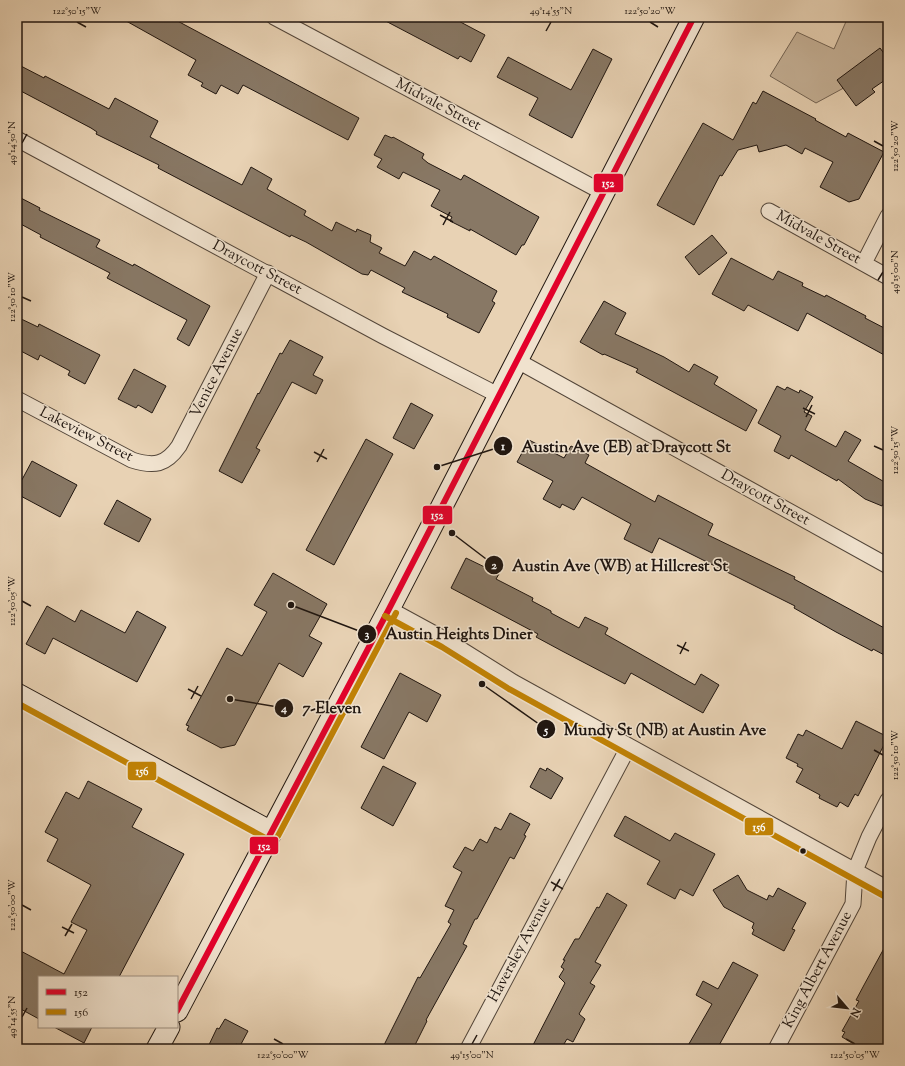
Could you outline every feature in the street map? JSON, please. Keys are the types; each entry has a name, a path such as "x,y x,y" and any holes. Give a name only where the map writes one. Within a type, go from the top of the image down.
{"main road":[{"path":"178,1009 389,609 602,192 694,17"},
{"path":"17,694 271,832"},
{"path":"157,1049 168,1028"}],"street":[{"name":"Midvale Street","path":"274,17 602,192"},
{"name":"Draycott Street","path":"17,139 268,273 382,336 498,395"},
{"name":"Midvale Street","path":"769,211 888,277"},
{"path":"864,263 888,216"},
{"name":"Venice Avenue","path":"158,464 169,459 179,446 268,273"},
{"name":"Draycott Street","path":"516,360 888,566"},
{"name":"Lakeview Street","path":"17,399 132,460 145,464 158,464"},
{"path":"389,609 446,640 513,682 888,889"},
{"name":"Haversley Avenue","path":"468,1049 629,746"},
{"name":"King Albert Avenue","path":"776,1049 853,904 855,871 888,800"}],"shaded area":[{"path":"848,17 888,17 888,64 816,103 770,76 797,32 834,49"}],"building":[{"path":"119,17 170,17 359,118 348,140 243,85 238,94 221,85 216,94 201,86 203,83 188,75 196,60"},
{"path":"378,17 451,17 485,35 471,62 460,56 458,59"},
{"path":"880,48 888,59 888,78 872,89 875,92 856,106 837,80"},
{"path":"593,49 612,59 572,138 529,115 538,98 497,77 508,57 571,90"},
{"path":"17,64 44,78 45,76 109,109 115,98 158,121 150,137 242,185 251,167 272,179 267,189 306,211 304,215 332,231 336,222 356,232 357,229 371,235 370,242 382,248 379,253 405,266 414,251 431,260 434,256 497,291 492,301 495,303 479,333 447,317 448,314 402,292 405,288 371,270 368,275 362,274 306,242 291,235 290,237 158,168 159,165 96,134 97,132 91,128 17,89"},
{"path":"763,91 816,119 815,120 846,137 848,133 884,152 859,199 849,202 820,187 833,162 805,148 802,154 786,145 759,152 757,145 738,150 722,176 720,175 694,225 657,205 703,123 733,140 753,102 756,104"},
{"path":"385,135 392,138 393,137 424,154 422,158 428,163 461,180 464,175 539,217 524,245 522,245 516,255 470,229 470,231 450,221 452,217 431,206 440,190 403,172 399,179 377,167 382,159 374,155"},
{"path":"17,196 40,208 39,210 100,240 96,247 133,266 134,264 210,306 189,346 177,339 187,320 107,278 110,273 40,237 41,235 17,222"},
{"path":"712,235 727,253 699,275 685,257"},
{"path":"731,258 773,280 778,271 803,283 802,286 825,297 826,295 866,316 865,318 888,330 888,357 807,313 798,331 748,305 744,311 712,294"},
{"path":"604,301 626,313 615,334 664,357 689,372 694,364 718,377 714,384 757,410 746,431 636,372 638,369 604,354 603,355 580,342"},
{"path":"17,317 38,327 39,324 100,355 85,384 68,375 70,371 40,355 38,360 17,349"},
{"path":"290,340 323,357 313,375 323,380 316,394 292,382 256,448 260,450 242,483 219,471 258,393 259,394 280,353 282,354"},
{"path":"134,369 166,386 152,413 138,405 136,408 118,399"},
{"path":"777,386 785,390 787,387 799,393 800,390 813,397 804,412 812,416 805,430 836,447 845,431 861,440 848,461 888,484 888,495 882,506 865,499 838,479 837,481 791,455 789,459 774,451 781,436 758,423"},
{"path":"411,403 433,415 414,449 393,438"},
{"path":"366,439 393,454 334,565 306,550"},
{"path":"529,440 564,458 571,446 589,455 585,463 655,502 658,495 713,524 708,535 795,577 794,579 888,630 888,657 873,649 872,651 836,632 794,608 795,606 659,538 652,553 624,539 631,524 582,497 574,510 562,504 560,508 543,499 553,481 517,462"},
{"path":"32,461 77,485 60,517 17,494 17,489"},
{"path":"117,500 151,519 139,542 104,524"},
{"path":"466,558 499,574 496,579 533,598 532,601 579,628 585,617 608,628 605,634 695,685 701,674 719,685 703,713 631,673 625,684 536,637 538,634 451,588"},
{"path":"273,573 327,604 309,636 322,643 303,677 279,663 235,745 221,748 187,730 189,726 186,725 227,648 242,656 267,612 254,605"},
{"path":"47,606 75,622 81,610 125,633 137,611 166,627 137,682 53,638 45,654 26,644"},
{"path":"400,673 441,695 427,722 409,712 384,759 361,747"},
{"path":"856,721 888,737 858,796 855,794 848,807 840,802 837,807 819,798 820,795 796,782 803,769 797,766 798,764 786,758 798,734 803,736 806,730 842,749"},
{"path":"383,766 416,783 393,826 361,808"},
{"path":"540,768 546,771 547,768 563,778 551,799 530,787"},
{"path":"88,781 142,809 132,827 184,854 120,976 38,976 38,1018 17,1007 17,949 64,974 87,930 71,922 91,885 47,861 58,839 45,832 66,792 79,799"},
{"path":"510,813 530,824 524,835 526,836 514,859 510,857 477,919 475,919 463,944 467,946 426,1020 427,1021 413,1049 382,1049 418,977 420,978 451,924 448,922 454,910 445,906 462,872 453,867 465,847 473,851 480,839 487,843 495,827 501,830"},
{"path":"625,816 670,841 675,833 715,854 693,896 680,889 675,899 647,884 660,861 614,836"},
{"path":"738,875 747,890 767,900 769,895 773,897 778,888 806,903 792,929 795,930 784,951 752,934 754,930 752,928 754,923 724,907 713,890"},
{"path":"607,893 627,905 595,962 601,965 590,983 595,986 579,1014 585,1019 573,1042 567,1039 561,1049 531,1049 565,983 559,977 564,969 561,967 565,960 563,960 575,939 579,939 597,907 599,908"},
{"path":"888,941 888,1049 863,1049 842,1037 845,1032 842,1031 859,1001 856,1000"},
{"path":"733,962 758,975 717,1049 686,1049 712,1004 696,995 703,981 718,989"},
{"path":"225,1019 248,1031 240,1046 236,1044 233,1049 207,1049 217,1028 219,1029"},
{"path":"56,1028 92,1028 84,1043"}],"transit line":[{"name":"152","path":"178,1009 389,609 694,17"},
{"name":"156","path":"278,836 396,613"},
{"name":"156","path":"385,616 442,647 509,689 884,896"},
{"name":"156","path":"17,703 267,839"}],"place":[{"name":"Austin Ave (EB) at Draycott St","path":"437,467"},
{"name":"Austin Ave (WB) at Hillcrest St","path":"452,533"},
{"name":"Austin Heights Diner","path":"291,605"},
{"name":"Mundy St (NB) at Austin Ave","path":"482,684"},
{"name":"7-Eleven","path":"230,699"}]}
